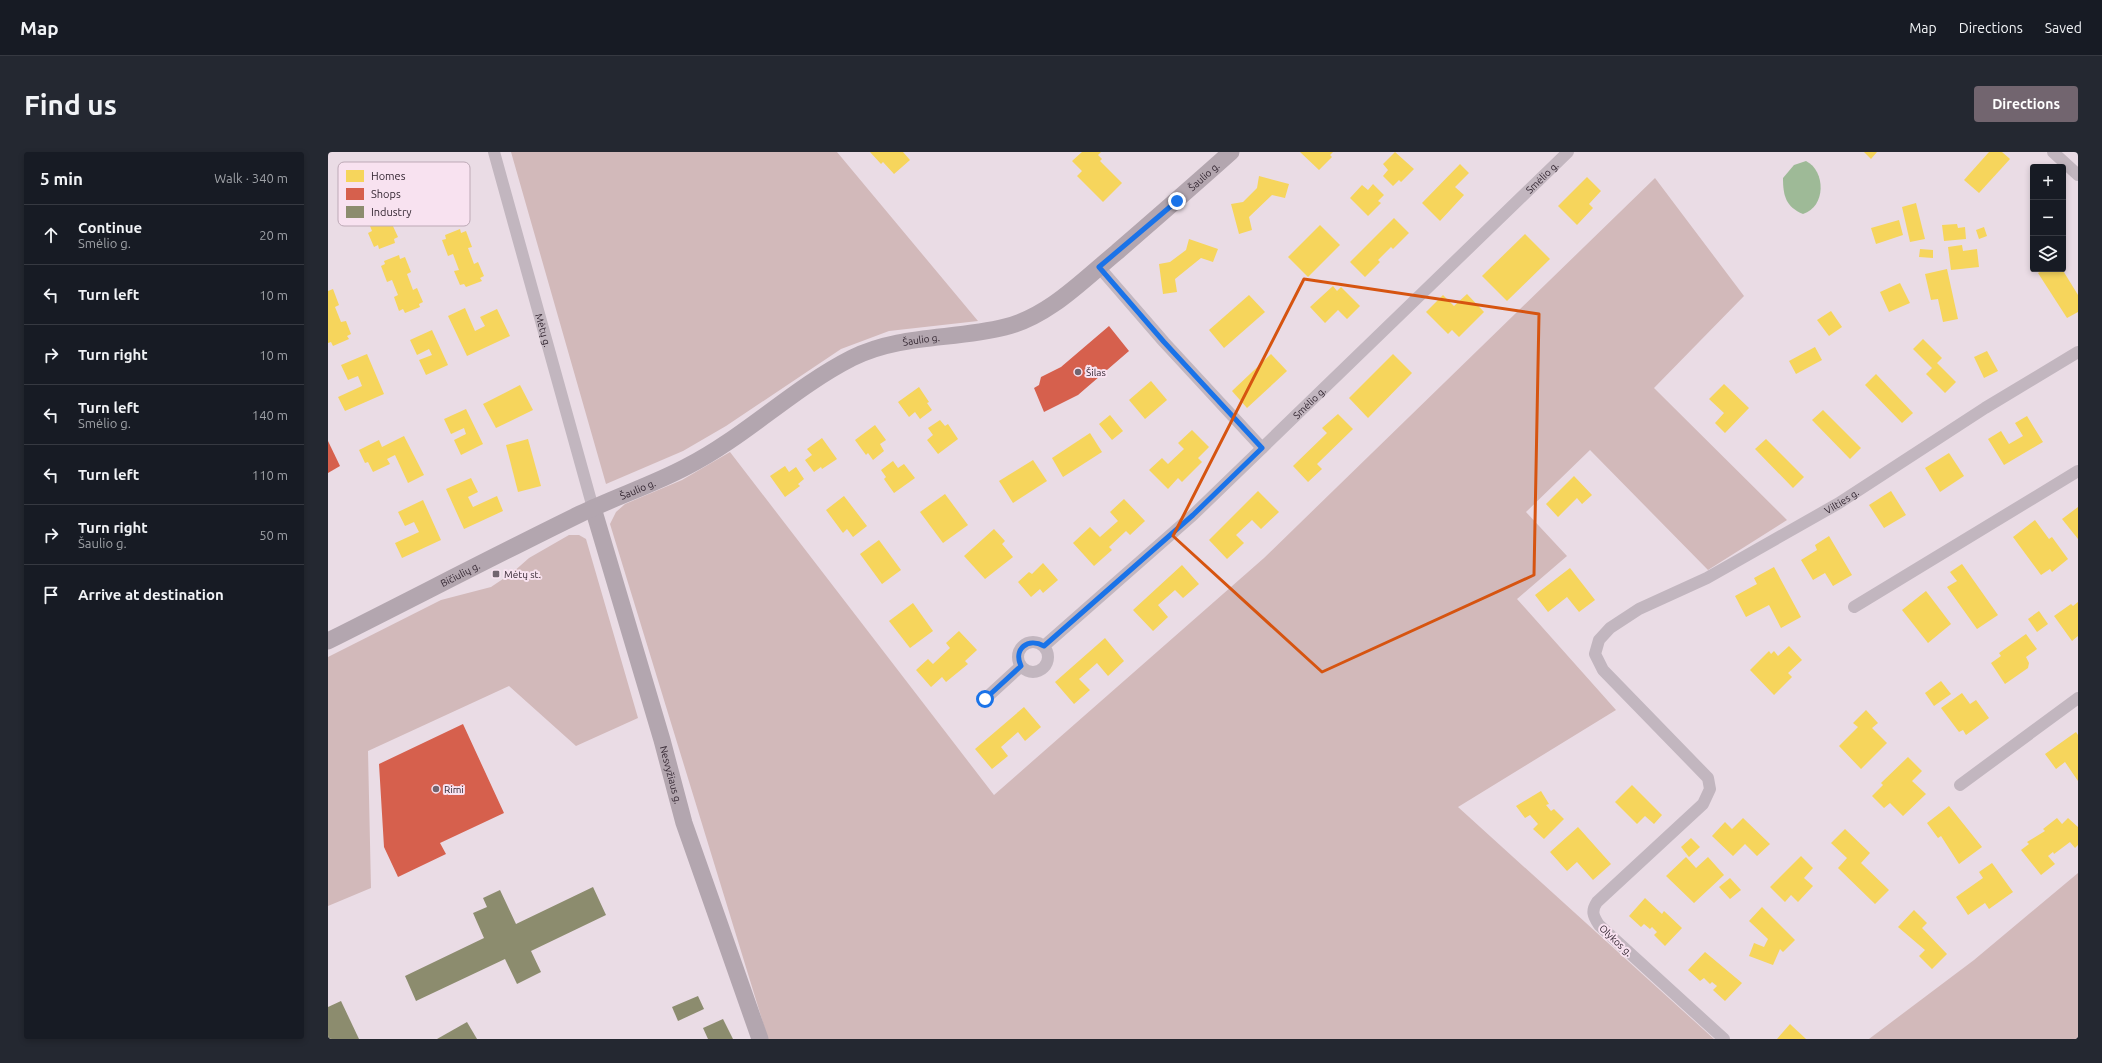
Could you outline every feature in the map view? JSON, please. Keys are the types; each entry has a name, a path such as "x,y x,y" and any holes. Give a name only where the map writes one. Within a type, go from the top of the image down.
{"street":[{"name":"Mėtų g.","path":"494,152 593,508"},
{"name":"Šaulio g.","path":"593,508 684,468 710,453 830,370 855,357 880,347 908,341 1005,328 1032,318 1053,305 1099,267 1177,201 1231,152"},
{"name":"Smėlio g.","path":"1044,646 1193,515 1568,152"},
{"path":"2053,152 2078,175"},
{"path":"1099,267 1164,342 1262,448"},
{"name":"Vilties g.","path":"1703,804 1710,789 1708,778 1603,670 1595,654 1599,640 1610,628 1639,609 1707,578 1839,503 1985,408 2078,352"},
{"path":"1854,606 2078,471"},
{"name":"Bičiulių g.","path":"328,641 593,508"},
{"name":"Nesvyžiaus g.","path":"593,508 662,740 684,823 760,1039"},
{"path":"1030,642 1037,642 1044,646 1048,657 1043,668 1032,672 1021,666 1018,659 1019,652 1023,645 1030,642"},
{"path":"985,699 1021,666"},
{"path":"1960,786 2078,698"},
{"name":"Olykos g.","path":"1703,804 1596,902 1592,909 1594,917 1599,925 1724,1039"}],"highlighted area":[{"path":"1304,279 1539,314 1534,575 1322,672 1173,536"}],"shaded area":[{"path":"511,152 837,152 978,321 889,331 841,349 726,426 683,451 606,484"},
{"path":"1806,161 1813,166 1817,173 1820,180 1821,189 1816,204 1811,210 1803,214 1789,204 1785,195 1783,178 1794,165"},
{"path":"1655,178 1744,296 1654,388 1787,520 1708,570 1590,450 1526,512 1567,556 1517,599 1616,710 1458,807 1714,1039 768,1039 610,524 616,512 625,504 682,480 730,452 994,795 1264,558"},
{"path":"569,535 579,535 586,539 638,718 576,746 509,686 368,751 371,888 328,906 328,657 441,600 491,587 512,573 529,558"},
{"path":"2078,873 2078,1039 1869,1039 1974,960"}],"building: Homes":[{"path":"870,152 903,152 910,160 894,174 883,162 881,164"},
{"path":"1082,152 1101,152 1098,155 1102,159 1100,161 1122,183 1103,202 1077,176 1082,171 1072,161"},
{"path":"1300,152 1333,152 1330,155 1332,157 1319,170"},
{"path":"1395,152 1414,169 1401,182 1399,180 1393,186 1383,176 1388,170 1383,164"},
{"path":"1864,152 1877,152 1871,159"},
{"path":"1989,152 2002,152 2010,159 1979,193 1964,180"},
{"path":"1460,164 1469,173 1455,187 1464,195 1440,221 1422,203"},
{"path":"1259,176 1289,184 1285,198 1272,195 1249,217 1252,230 1239,234 1231,204 1243,202 1257,188"},
{"path":"1587,177 1601,191 1589,204 1593,208 1577,225 1558,206"},
{"path":"1373,184 1384,195 1378,201 1381,203 1368,216 1350,198 1362,185 1368,190"},
{"path":"1916,203 1925,239 1910,242 1902,207"},
{"path":"1394,218 1409,233 1393,249 1391,247 1378,260 1380,262 1365,277 1350,262"},
{"path":"1899,220 1903,235 1876,244 1871,228"},
{"path":"1957,224 1958,228 1965,227 1966,239 1944,241 1942,225"},
{"path":"1320,225 1340,245 1308,277 1288,257"},
{"path":"370,226 393,226 398,237 394,239 395,243 379,249 378,245 374,247 368,233 372,231"},
{"path":"1984,227 1987,236 1979,239 1976,230"},
{"path":"460,229 461,233 466,231 472,247 468,248 474,264 478,262 484,276 480,278 482,281 466,287 464,284 460,285 454,271 459,270 453,254 448,256 442,240 446,239 445,235"},
{"path":"1525,234 1550,259 1507,301 1482,276"},
{"path":"1189,239 1218,249 1213,262 1201,258 1175,279 1177,292 1163,294 1159,264 1170,262 1186,250"},
{"path":"1962,245 1963,251 1977,249 1979,267 1951,270 1948,247"},
{"path":"1920,249 1933,250 1933,258 1919,257"},
{"path":"399,255 400,259 405,257 411,272 407,274 413,290 417,288 423,302 419,304 420,307 405,313 403,309 399,311 394,297 398,295 392,280 387,282 381,266 385,264 384,261"},
{"path":"1947,269 1958,319 1943,322 1938,299 1931,300 1925,274"},
{"path":"2064,272 2078,295 2078,312 2067,318 2038,273"},
{"path":"1900,283 1910,303 1889,312 1880,292"},
{"path":"1333,286 1337,291 1341,287 1360,306 1347,319 1338,310 1325,323 1310,307"},
{"path":"333,289 339,305 335,307 341,322 346,321 351,334 347,336 349,339 333,346 331,342 328,343 328,291"},
{"path":"1467,294 1484,312 1459,337 1452,330 1448,334 1426,312 1443,295 1454,306"},
{"path":"1249,295 1265,312 1224,348 1209,330"},
{"path":"465,308 475,331 485,326 480,317 497,309 510,336 467,356 448,316"},
{"path":"1831,311 1842,327 1829,336 1817,320"},
{"path":"432,330 448,365 426,375 419,360 432,355 429,349 417,355 410,340"},
{"path":"1923,339 1942,358 1937,363 1956,382 1945,393 1926,374 1932,368 1913,349"},
{"path":"1815,347 1822,360 1796,374 1789,361"},
{"path":"1987,351 1998,371 1984,378 1974,357"},
{"path":"367,354 384,394 345,411 338,397 362,386 358,376 348,380 341,365"},
{"path":"1271,354 1287,371 1247,408 1232,391"},
{"path":"1393,354 1412,373 1368,418 1349,398"},
{"path":"1876,374 1913,413 1902,423 1865,385"},
{"path":"1151,381 1167,400 1145,419 1129,400"},
{"path":"1724,384 1749,408 1725,433 1715,423 1724,413 1709,399"},
{"path":"520,385 533,410 496,428 483,404"},
{"path":"919,387 929,402 927,403 932,410 920,419 915,412 909,417 898,402"},
{"path":"466,409 483,444 461,455 454,440 466,434 464,428 451,434 444,419"},
{"path":"1823,410 1861,448 1850,459 1812,420"},
{"path":"1338,414 1353,429 1317,464 1322,469 1308,482 1293,466 1327,433 1322,428"},
{"path":"1110,415 1123,431 1112,440 1099,424"},
{"path":"2027,416 2043,442 2004,465 1988,439 2001,431 2009,444 2023,436 2015,423"},
{"path":"940,420 945,426 948,424 958,439 938,454 927,440 933,435 928,428"},
{"path":"875,425 886,440 880,444 884,451 873,460 868,453 866,455 855,440"},
{"path":"1192,430 1209,447 1198,458 1202,462 1182,482 1178,478 1168,489 1149,470 1162,458 1168,464 1184,449 1178,443"},
{"path":"1090,433 1102,452 1063,477 1052,458"},
{"path":"404,436 424,475 408,483 395,455 387,459 390,464 373,472 368,462 365,463 359,450 379,440 382,447"},
{"path":"822,438 837,459 822,469 821,467 814,472 805,460 812,455 807,449"},
{"path":"528,439 541,486 518,492 506,445"},
{"path":"1766,439 1804,477 1793,488 1755,449"},
{"path":"1949,453 1964,476 1940,492 1925,468"},
{"path":"1033,460 1047,481 1013,503 999,481"},
{"path":"893,461 898,468 904,464 915,478 894,493 884,479 886,477 881,470"},
{"path":"785,466 789,472 796,467 804,479 798,484 800,486 785,497 770,476"},
{"path":"1574,476 1592,495 1582,504 1577,498 1558,517 1546,504"},
{"path":"471,478 478,492 468,497 473,507 497,496 503,511 464,529 446,489"},
{"path":"1258,491 1279,512 1261,529 1252,520 1236,535 1244,543 1227,559 1209,540"},
{"path":"1891,491 1906,515 1884,528 1869,505"},
{"path":"945,494 968,525 943,543 920,512"},
{"path":"844,496 867,526 853,537 847,529 843,533 826,510"},
{"path":"1124,499 1145,521 1130,535 1126,531 1109,547 1112,550 1094,566 1073,543 1090,527 1100,537 1118,521 1110,512"},
{"path":"423,500 441,540 402,558 395,543 419,532 414,522 405,526 398,512"},
{"path":"2078,507 2078,539 2062,519"},
{"path":"2035,520 2049,539 2052,537 2068,559 2052,572 2050,569 2041,575 2013,537"},
{"path":"994,529 1005,541 1002,544 1013,557 985,579 964,556"},
{"path":"1829,536 1852,575 1833,586 1825,573 1813,580 1801,560 1817,550 1815,545"},
{"path":"879,540 901,570 882,584 860,554"},
{"path":"1043,563 1058,580 1043,593 1040,589 1031,597 1018,582 1029,572 1032,574"},
{"path":"1962,564 1998,615 1977,629 1947,587 1957,581 1950,572"},
{"path":"1182,565 1199,584 1183,598 1175,590 1158,605 1168,617 1153,631 1133,610"},
{"path":"1774,567 1801,617 1781,628 1769,605 1746,617 1735,596 1757,584 1754,578"},
{"path":"1570,568 1595,600 1579,612 1567,597 1548,612 1535,595"},
{"path":"1926,591 1951,624 1928,643 1902,610"},
{"path":"2078,602 2078,636 2072,641 2054,616 2071,604 2073,606"},
{"path":"913,603 933,631 910,648 889,621"},
{"path":"2039,611 2048,624 2037,632 2028,619"},
{"path":"959,631 977,650 965,661 968,664 946,682 942,677 931,687 916,670 928,659 933,664 950,648 946,643"},
{"path":"2026,634 2037,649 2026,657 2029,663 2028,668 2005,684 1991,663 2001,656 1999,653"},
{"path":"1105,638 1124,661 1108,676 1097,663 1079,679 1090,690 1074,704 1055,682"},
{"path":"1789,646 1802,660 1788,673 1792,677 1774,695 1750,670 1769,651 1771,654 1774,651 1778,656"},
{"path":"1941,681 1951,694 1934,706 1925,693"},
{"path":"1962,693 1970,704 1976,700 1989,718 1966,735 1963,730 1959,732 1941,708"},
{"path":"1024,707 1041,727 1025,741 1018,732 1001,747 1008,756 992,769 975,749"},
{"path":"1866,710 1878,723 1872,728 1887,743 1861,769 1839,746 1858,727 1853,723"},
{"path":"2076,732 2078,735 2078,781 2065,762 2056,769 2045,754"},
{"path":"1908,757 1922,771 1912,781 1926,794 1903,816 1890,803 1884,808 1872,796 1883,785 1881,783"},
{"path":"1632,785 1662,815 1654,824 1645,816 1637,824 1615,802"},
{"path":"1541,791 1549,804 1546,805 1551,811 1554,809 1564,819 1544,839 1533,829 1538,824 1530,815 1525,818 1516,806"},
{"path":"1949,806 1982,847 1959,864 1941,836 1938,838 1927,823"},
{"path":"1743,818 1770,844 1757,856 1745,844 1733,856 1712,836 1725,822 1732,829"},
{"path":"2057,818 2062,824 2068,818 2078,827 2078,845 2075,848 2070,842 2054,854 2053,852 2048,856 2055,864 2041,875 2021,850 2029,844 2027,842 2045,831 2043,829"},
{"path":"1578,827 1611,864 1593,880 1577,862 1567,871 1550,852"},
{"path":"1845,829 1870,853 1861,863 1889,890 1875,904 1838,868 1847,858 1831,843"},
{"path":"1691,838 1700,847 1689,857 1681,847"},
{"path":"1801,856 1813,868 1804,878 1813,886 1798,902 1791,895 1785,902 1770,887"},
{"path":"1686,857 1696,868 1708,857 1724,875 1694,903 1666,876"},
{"path":"1992,863 2013,892 1989,909 1985,903 1968,915 1956,897 1983,878 1979,872"},
{"path":"1730,878 1741,890 1730,899 1719,887"},
{"path":"1645,898 1662,914 1664,911 1682,928 1665,946 1654,935 1657,932 1652,927 1650,929 1644,924 1641,927 1629,916"},
{"path":"1762,907 1795,940 1783,952 1780,949 1773,965 1749,956 1754,943 1764,947 1768,939 1749,921"},
{"path":"1914,910 1927,923 1922,928 1947,954 1932,969 1919,956 1925,950 1898,927"},
{"path":"1705,952 1742,983 1725,1001 1713,990 1717,986 1712,982 1710,984 1704,978 1700,981 1688,970"},
{"path":"1790,1024 1806,1039 1777,1039"}],"building: Shops":[{"name":"Šilas","path":"1109,326 1129,351 1078,395 1044,412 1034,388 1039,385 1041,377 1061,367"},
{"path":"328,441 340,466 328,473"},
{"name":"Rimi","path":"463,724 504,813 440,843 446,854 398,877 384,847 379,764"}],"building: Industry":[{"path":"593,887 606,915 531,951 541,972 517,984 505,959 416,1001 405,976 484,938 473,913 487,907 483,898 500,890 516,924"},
{"path":"698,996 704,1009 678,1021 672,1007"},
{"path":"341,1001 359,1039 328,1039 328,1007"},
{"path":"723,1019 733,1039 708,1039 703,1028"},
{"path":"467,1022 477,1039 437,1039"}],"place":[{"name":"Šilas","path":"1078,372"},
{"name":"Mėtų st.","path":"496,574"},
{"name":"Rimi","path":"436,789"}],"route":[{"path":"985,699 1021,666 1018,659 1019,652 1023,645 1030,642 1037,642 1044,646 1193,515 1262,448 1164,342 1099,267 1177,201"}]}
